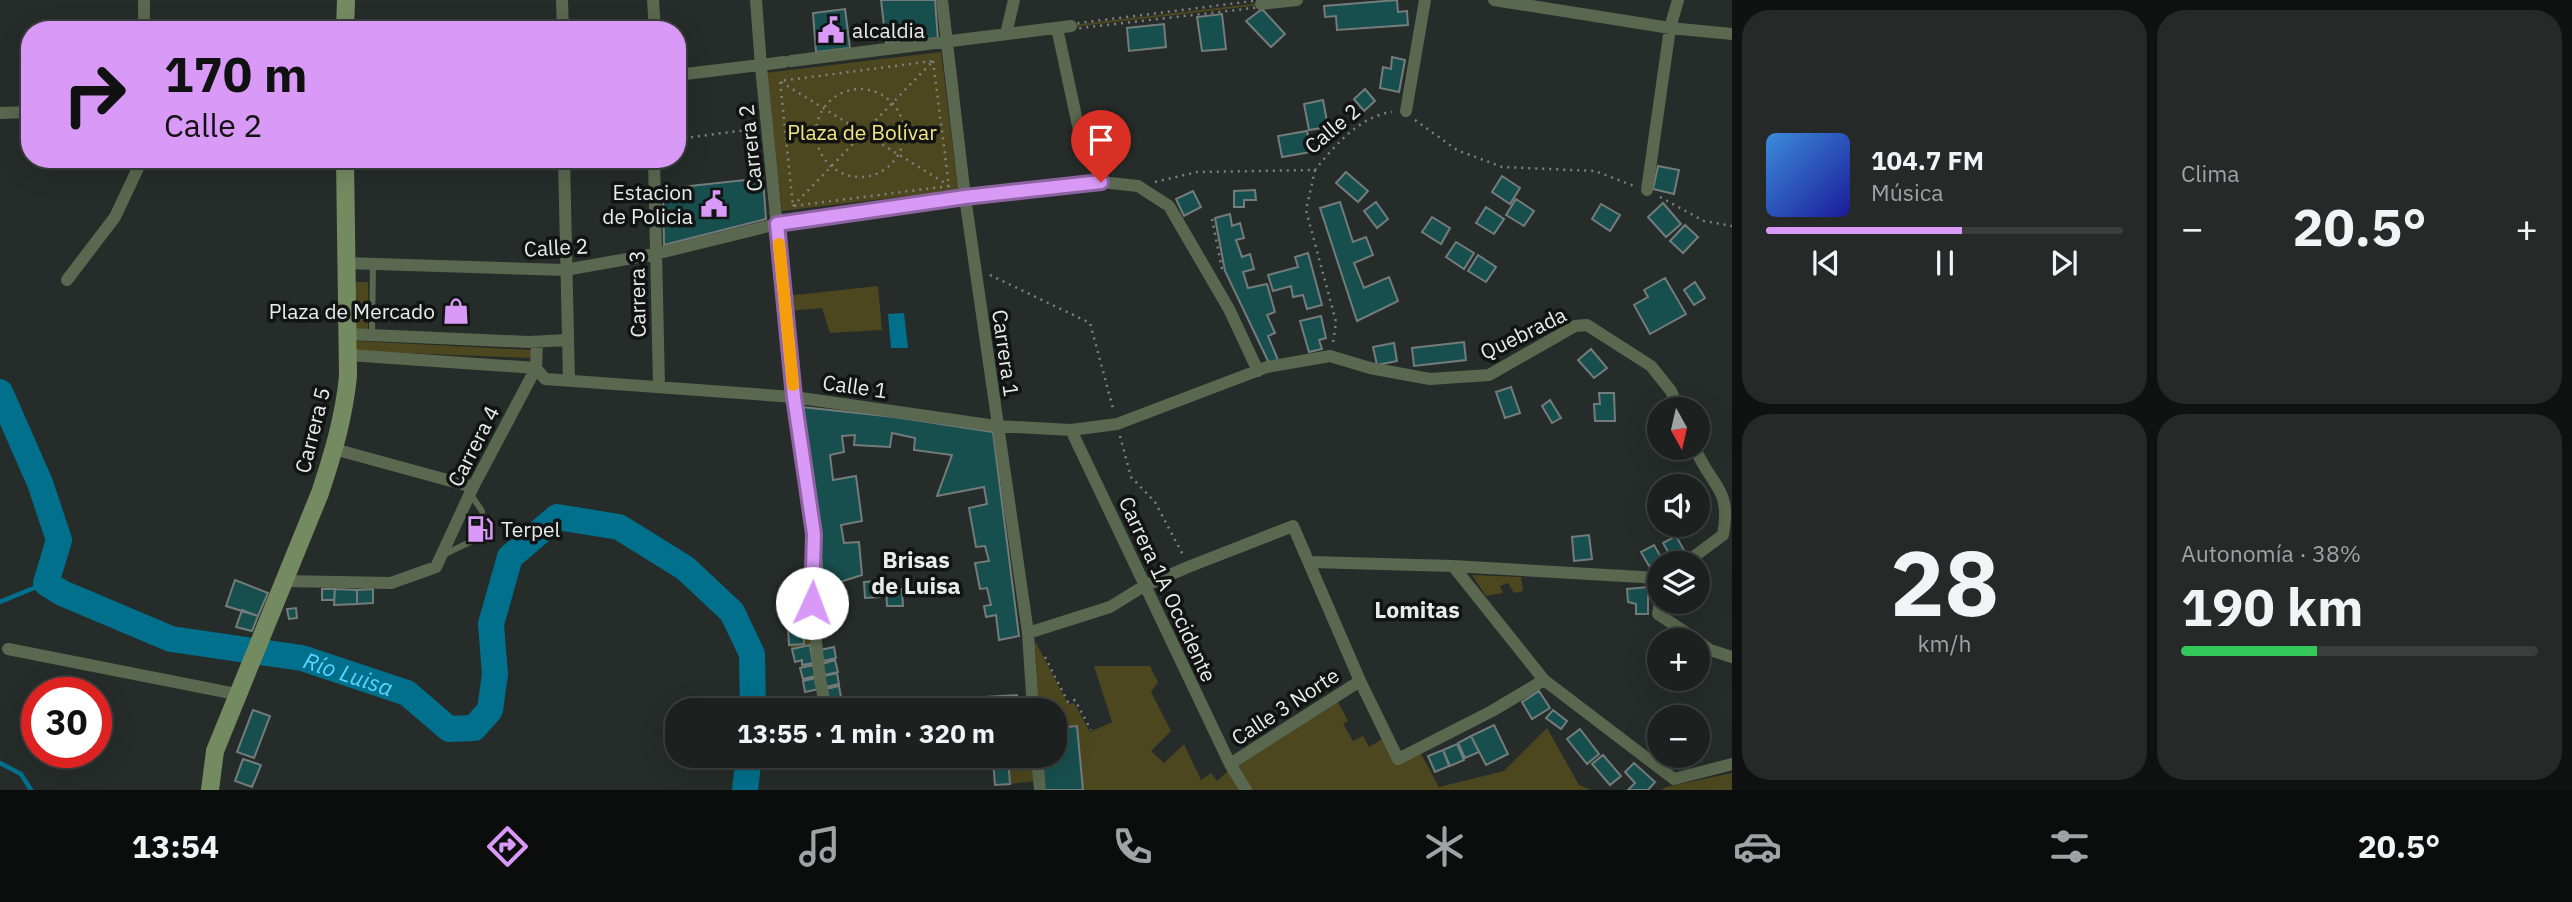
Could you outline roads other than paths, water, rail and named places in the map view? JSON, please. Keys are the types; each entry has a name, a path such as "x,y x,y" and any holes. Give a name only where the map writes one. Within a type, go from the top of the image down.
{"main road":[{"path":"345,21 346,0"},
{"name":"Carrera 5","path":"210,790 215,751 320,493 345,406 348,334 345,168"}],"street":[{"path":"144,0 144,21"},
{"path":"562,0 563,21"},
{"path":"653,0 654,21"},
{"name":"Carrera 2","path":"756,0 794,397 814,534 812,603 824,698"},
{"name":"Carrera 1","path":"942,0 996,426 1028,634 1032,698"},
{"path":"1006,34 1014,0"},
{"path":"1271,2 1297,0"},
{"path":"1406,111 1425,0"},
{"path":"1494,0 1670,28 1732,34"},
{"path":"1647,190 1670,28 1678,0"},
{"path":"686,74 761,67 1071,26"},
{"path":"1056,28 1080,135"},
{"path":"0,113 21,112"},
{"path":"67,280 115,217 138,168"},
{"path":"564,168 569,381"},
{"name":"Carrera 3","path":"654,168 659,386"},
{"name":"Calle 2","path":"345,262 565,270 655,254 777,224 965,197 1101,182 1138,186 1169,206 1263,369"},
{"name":"Quebrada","path":"1263,369 1330,356 1370,368 1430,379 1489,375 1575,326 1587,325 1651,366 1674,397"},
{"path":"348,334 537,342 567,340"},
{"name":"Carrera 4","path":"438,561 471,491 536,368 537,342"},
{"name":"Calle 1","path":"348,355 536,368 545,379 794,397 996,426 1071,430 1117,424 1263,369"},
{"name":"Carrera 1A Occidente","path":"1071,430 1230,764 1246,790"},
{"path":"334,449 471,491"},
{"path":"1700,460 1725,495 1728,515 1723,535 1701,551"},
{"path":"1028,634 1110,607 1144,586 1188,566 1293,526 1311,562 1360,681 1398,759 1492,711 1544,680"},
{"path":"283,581 391,583 438,561"},
{"path":"1311,562 1453,566 1647,577"},
{"path":"1453,566 1544,680 1674,779 1732,764"},
{"path":"1658,614 1678,628"},
{"path":"8,649 238,691"},
{"path":"1710,650 1732,657"},
{"name":"Calle 3 Norte","path":"1230,764 1360,681"},
{"path":"1038,768 1040,790"}],"lane":[{"path":"372,335 373,263"},
{"path":"471,491 482,511 483,521"},
{"path":"438,561 476,536"}],"water":[{"path":"904,313 908,348 891,348 888,314"}],"waterway":[{"name":"Río Luisa","path":"0,392 40,483 59,540 46,583 62,593 171,639 302,658 407,693 449,729 474,728 490,710 495,674 491,624 510,557 557,517 619,527 685,568 732,612 752,654 753,698"},
{"path":"0,602 46,583"},
{"path":"0,763 21,774 31,790"},
{"name":"Río Luisa","path":"745,790 748,768"}],"place":[{"name":"alcaldia","path":"831,30"},
{"name":"Estacion de Policia","path":"714,204"},
{"name":"Plaza de Mercado","path":"456,311"},
{"name":"Terpel","path":"480,529"}],"district":[{"name":"Brisas de Luisa","path":"916,572"},
{"name":"Lomitas","path":"1417,609"}],"park label":[{"name":"Plaza de Bolívar","path":"862,132"}]}
